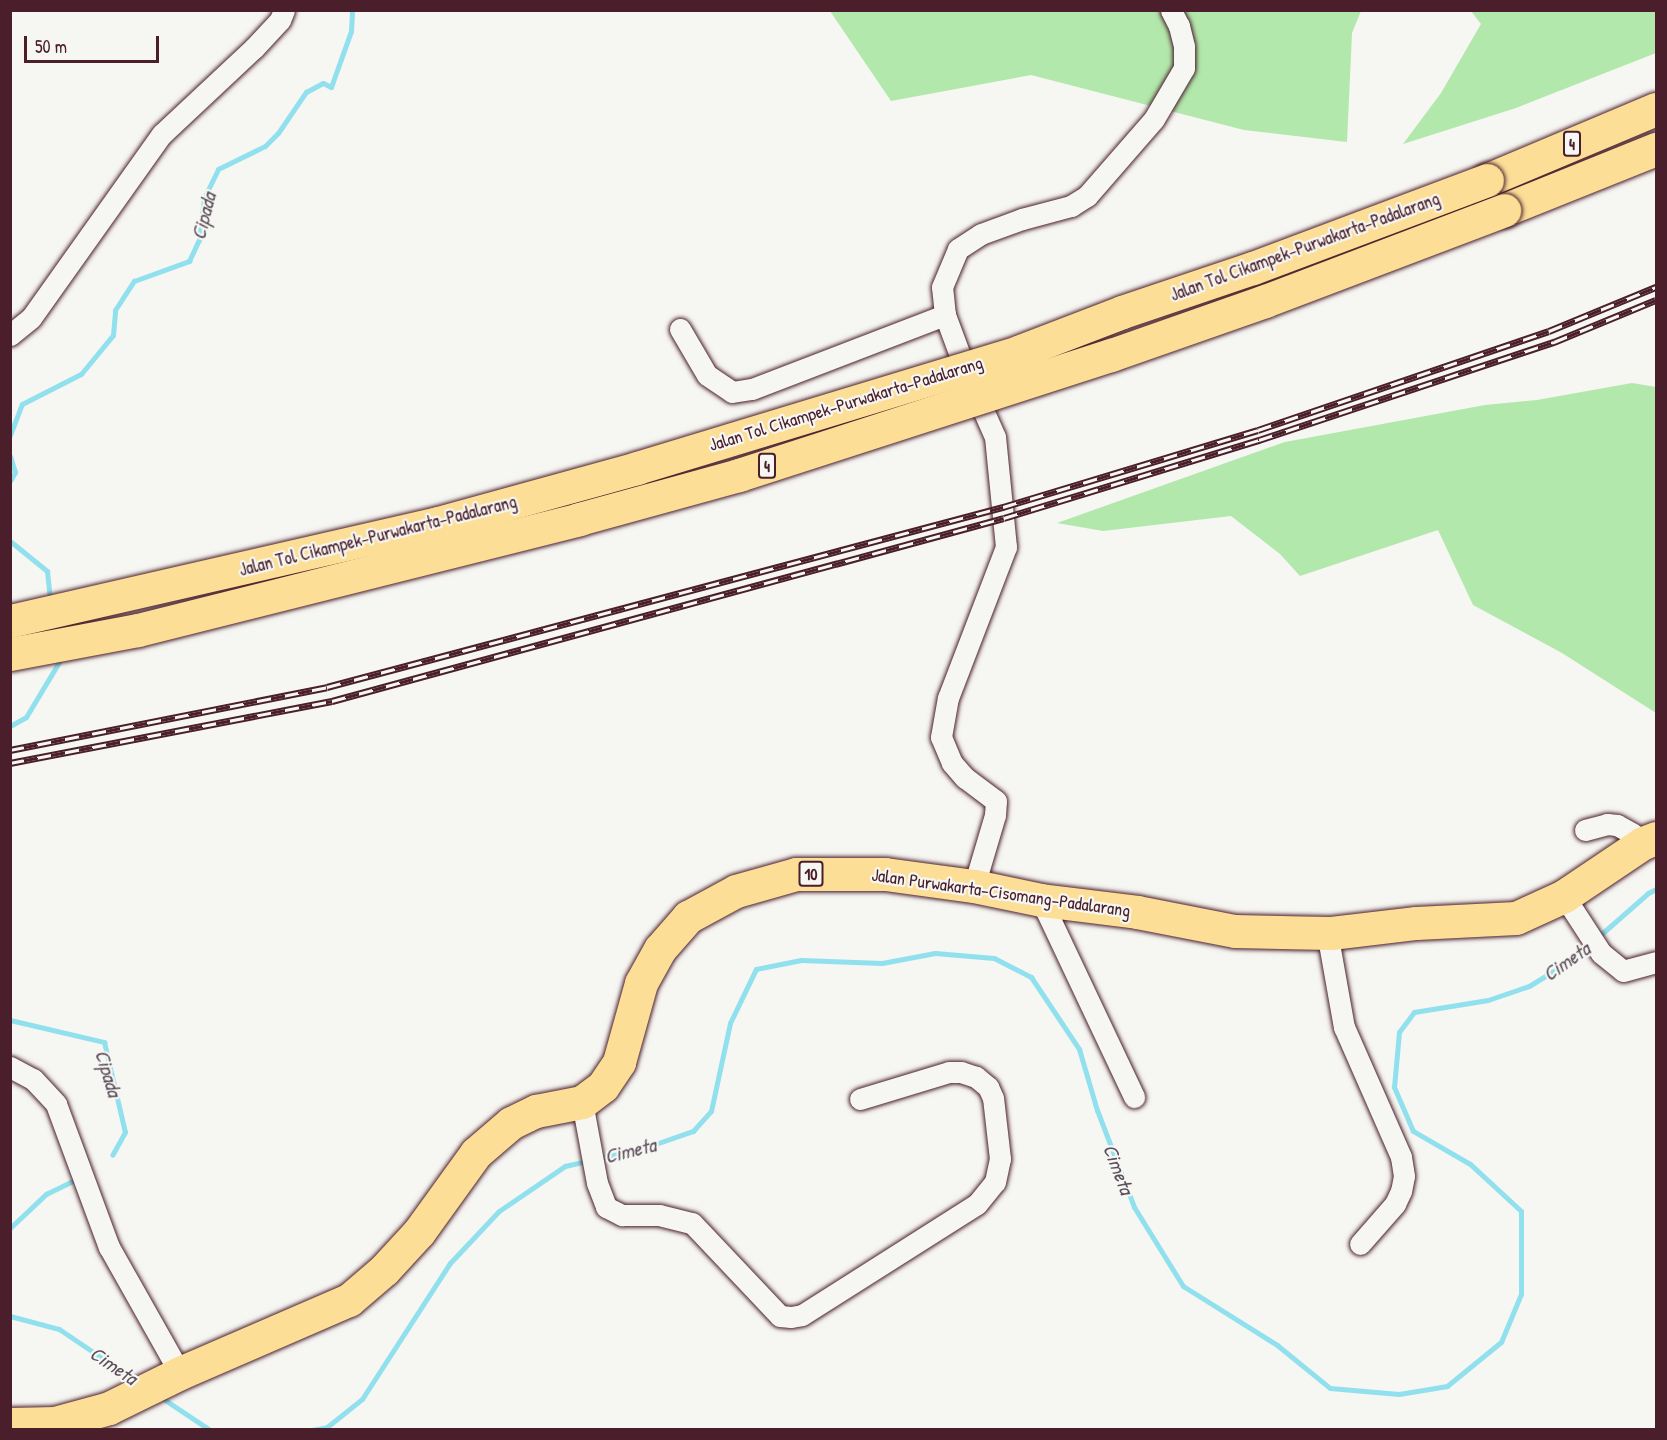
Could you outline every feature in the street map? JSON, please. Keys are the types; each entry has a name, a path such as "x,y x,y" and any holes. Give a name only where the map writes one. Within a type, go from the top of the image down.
{"highway":[{"name":"Jalan Tol Cikampek–Purwakarta–Padalarang","path":"10,621 438,523 637,468 1017,352 1252,268 1487,180 1656,109"},
{"name":"Jalan Tol Cikampek–Purwakarta–Padalarang","path":"10,654 138,630 579,519 739,475 1111,355 1265,301 1656,149"},
{"name":"Jalan Purwakarta–Cisomang–Padalarang","path":"10,1425 55,1423 109,1408 171,1378 349,1300 384,1270 418,1232 476,1153 511,1124 536,1111 585,1116 619,1062 640,983 660,950 688,917 736,891 796,874 885,874 974,886 1041,900 1137,912 1234,931 1327,932 1416,923 1516,918 1564,896 1650,840"}],"street":[{"path":"10,335 31,318 162,134 254,48 280,20 284,10"},
{"path":"974,886 995,815 996,801 965,778 952,763 941,736 948,698 1006,547 995,437 965,369 945,315 942,286 958,249 981,234 1071,206 1087,196 1154,119 1184,68 1184,46 1179,26 1171,10"},
{"path":"680,329 707,375 732,392 752,389 945,315"},
{"path":"1585,830 1607,824 1617,825 1650,840"},
{"path":"1564,896 1601,953 1623,971 1656,962"},
{"path":"1041,900 1134,1097"},
{"path":"1327,932 1344,1027 1401,1156 1404,1176 1395,1204 1360,1244"},
{"path":"10,1067 33,1078 56,1104 109,1247 171,1378"},
{"path":"585,1116 597,1183 606,1207 622,1215 659,1215 692,1223 780,1316 802,1315 977,1203 995,1182 1000,1159 993,1098 988,1087 976,1077 961,1072 949,1072 860,1099"}],"green space":[{"path":"830,11 1361,11 1352,33 1347,142 1244,130 1031,75 891,101"},
{"path":"1471,11 1656,11 1656,53 1516,108 1403,144 1441,93 1481,24"},
{"path":"1632,383 1656,387 1656,713 1562,653 1473,605 1438,530 1300,576 1280,554 1231,516 1103,531 1057,523 1285,442 1485,405 1537,400"}],"waterway":[{"name":"Cipada","path":"10,435 22,404 81,374 113,335 115,310 134,281 189,261 199,240 204,198 218,169 265,146 278,133 306,92 323,83 331,87 351,31 352,10"},
{"name":"Cipada","path":"10,456 15,472 10,481"},
{"name":"Cipada","path":"10,541 47,571 50,600"},
{"name":"Cipada","path":"10,726 26,717 59,662 58,657"},
{"name":"Cimeta","path":"1598,937 1648,893 1656,889"},
{"name":"Cimeta","path":"596,1159 644,1148 693,1131 711,1111 730,1023 756,969 801,960 882,963 935,953 994,958 1031,977 1079,1049 1097,1110 1134,1207 1183,1286 1277,1345 1330,1388 1399,1394 1447,1386 1501,1342 1521,1294 1521,1211 1470,1164 1413,1131 1394,1087 1399,1032 1414,1012 1488,1000 1529,986 1573,959 1591,943"},
{"name":"Cipada","path":"10,1020 104,1042 125,1132 112,1155"},
{"name":"Cimeta","path":"312,1430 327,1427 362,1399 450,1263 499,1211 565,1166 587,1161"},
{"name":"Cipada","path":"10,1228 46,1194 71,1182"},
{"name":"Cimeta","path":"10,1316 59,1329 136,1381"},
{"name":"Cimeta","path":"159,1396 210,1430"}],"railway":[{"path":"10,750 327,687 1003,507 1258,430 1549,331 1656,287"},
{"path":"10,763 332,701 1004,518 1259,440 1554,342 1656,300"}]}
